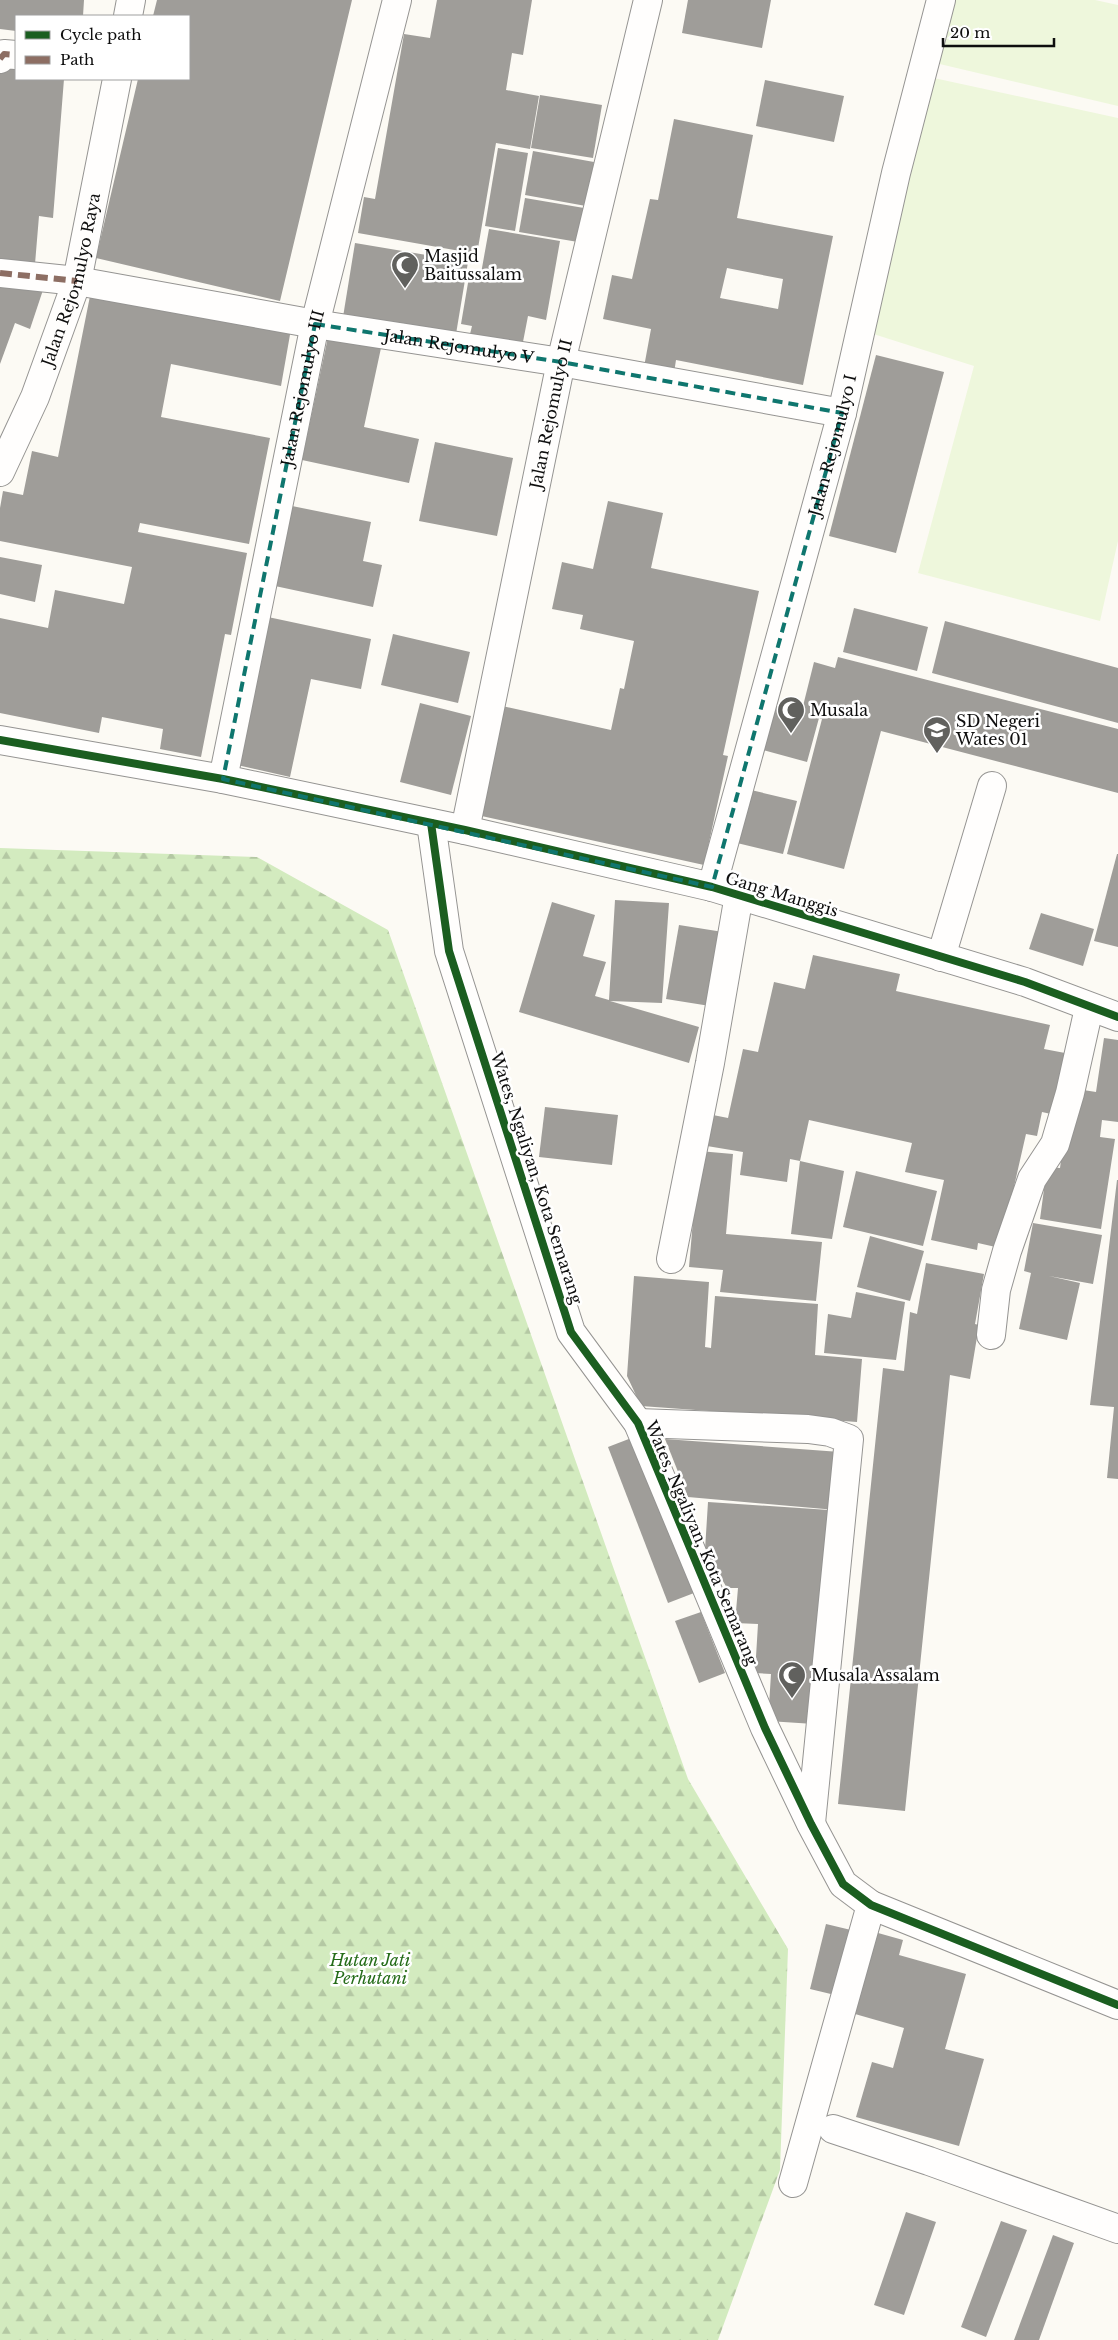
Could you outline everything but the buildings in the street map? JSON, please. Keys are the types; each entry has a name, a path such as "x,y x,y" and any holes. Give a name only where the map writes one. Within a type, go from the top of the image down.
{"street":[{"path":"128,15 131,0"},
{"name":"Jalan Rejomulyo III","path":"223,779 314,324 397,0"},
{"name":"Jalan Rejomulyo II","path":"465,830 561,362 648,0"},
{"name":"Jalan Rejomulyo I","path":"712,887 842,412 896,173 941,0"},
{"path":"0,59 4,54 15,55"},
{"name":"Jalan Rejomulyo Raya","path":"0,472 35,397 77,280 117,80"},
{"name":"Jalan Rejomulyo V","path":"0,272 77,280 314,324 561,362 842,412"},
{"name":"Gang Manggis","path":"0,740 223,779 465,830 712,887 1025,982 1089,1008 1118,1017"},
{"path":"941,957 992,786"},
{"name":"Wates, Ngaliyan, Kota Semarang","path":"431,823 449,951 571,1332 638,1423 765,1728 811,1824 843,1884 871,1906 1118,2005"},
{"path":"671,1259 710,1063 739,895"},
{"path":"991,1335 996,1290 1007,1251 1032,1179 1056,1144 1070,1093 1089,1008"},
{"name":"Wates, Ngaliyan, Kota Semarang","path":"638,1423 808,1429 830,1432 849,1439 811,1824"},
{"path":"793,2183 871,1906"},
{"path":"833,2129 929,2161 1118,2229"}],"highlighted area":[{"path":"315,324 561,362 842,413 712,887 223,779"}],"green space":[{"path":"942,0 1095,0 1118,5 1118,106 927,61"},
{"path":"920,75 1118,118 1118,541 1100,621 918,573 974,366 864,331"},
{"name":"Hutan Jati Perhutani","path":"0,848 257,857 388,930 688,1779 788,1949 780,2170 718,2340 0,2340"}],"marked path":[{"path":"0,59 4,54 15,55"},
{"path":"0,273 77,281"}],"cycle path":[{"path":"0,740 223,779 465,830 712,887 1025,982 1118,1017"},
{"path":"431,823 449,951 571,1332 638,1423 765,1728 811,1824 843,1884 871,1905 1118,2005"}],"place":[{"name":"Masjid Baitussalam","path":"405,289"},
{"name":"Musala","path":"791,734"},
{"name":"SD Negeri Wates 01","path":"937,754"},
{"name":"Musala Assalam","path":"792,1699"}]}
